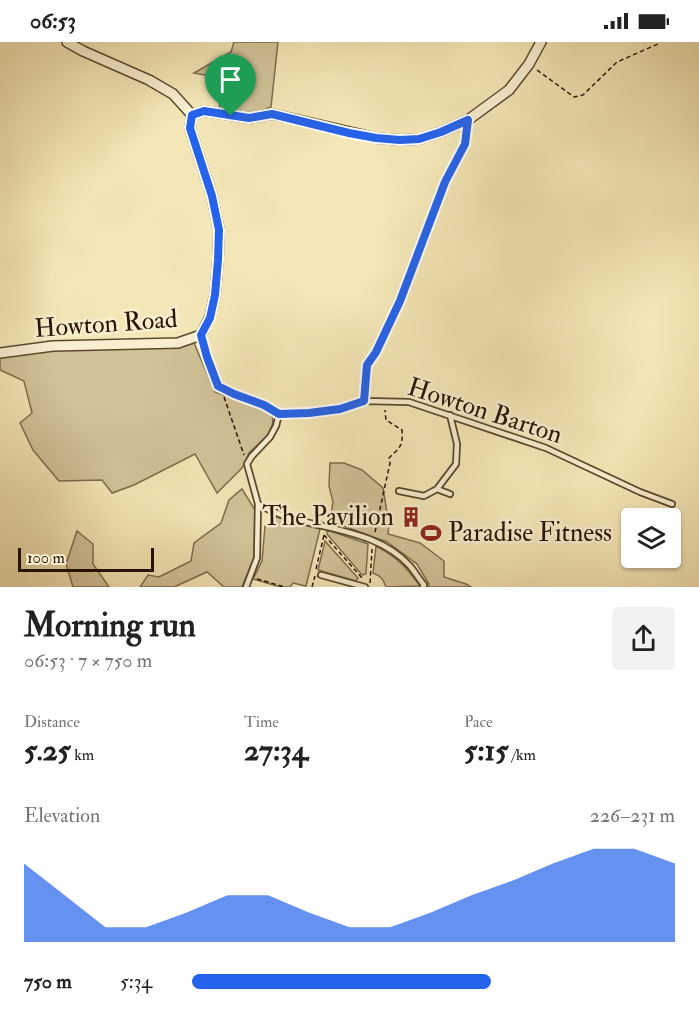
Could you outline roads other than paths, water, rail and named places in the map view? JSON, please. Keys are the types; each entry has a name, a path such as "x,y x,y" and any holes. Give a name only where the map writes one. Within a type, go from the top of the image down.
{"street":[{"path":"68,42 173,94 192,115 204,111 249,118 272,114 349,133 400,140 419,139 468,120 509,90 529,64 541,42"},
{"name":"Howton Road","path":"0,353 53,346 178,343 201,335 210,318 215,295 219,230 212,196 190,128 192,115"}],"lane":[{"path":"364,401 367,365 376,352 400,301 445,182 465,144 468,120"},
{"path":"201,335 218,386 264,405 279,414 270,437 247,464 258,504 257,558 246,587"},
{"name":"Howton Barton","path":"279,414 340,409 364,401 409,402 546,448 640,492 672,504"},
{"path":"399,491 424,496 437,489 456,464 458,444 450,415"},
{"path":"437,489 450,494"},
{"path":"258,504 282,516 373,540 410,565 424,585 423,587"},
{"path":"321,575 365,587"}],"place":[{"name":"The Pavilion","path":"411,517"},
{"name":"Paradise Fitness","path":"431,533"}]}
